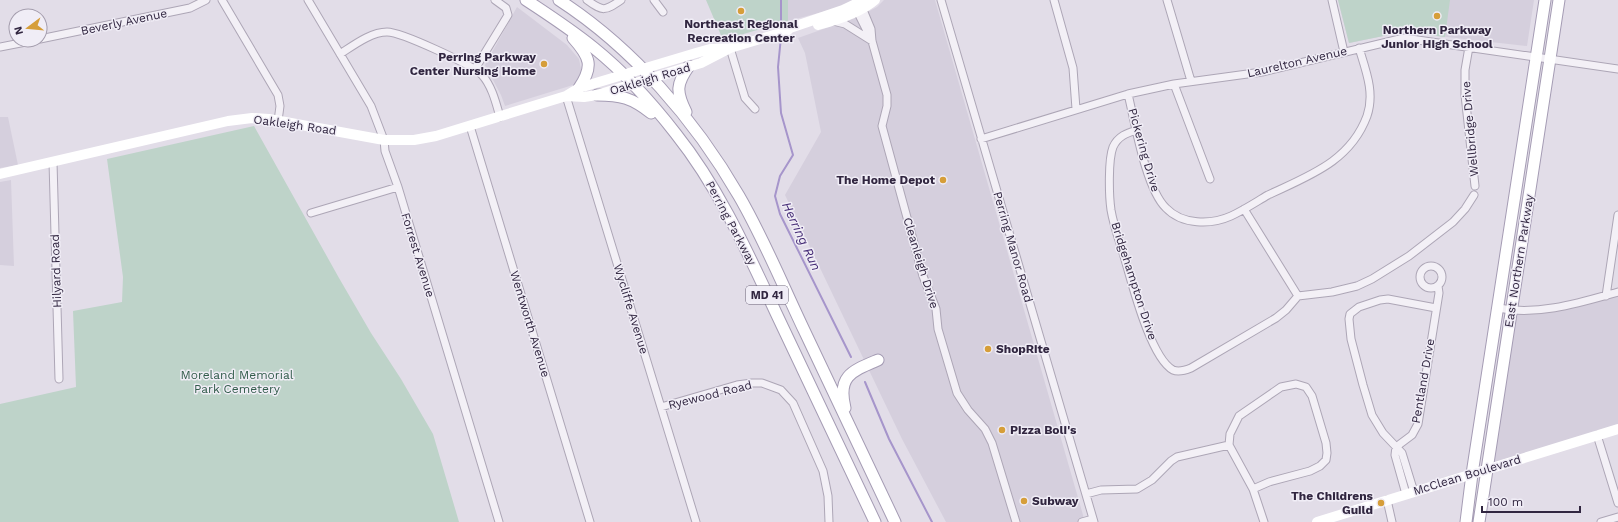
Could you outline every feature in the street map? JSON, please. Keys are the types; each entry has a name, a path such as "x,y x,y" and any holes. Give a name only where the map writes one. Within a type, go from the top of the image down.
{"main road":[{"name":"Perring Parkway","path":"526,0 558,21 595,49 622,74 677,134 709,181 738,233 875,522"},
{"name":"Perring Parkway","path":"559,0 608,36 651,78 678,108 709,150 740,197 755,225 895,522"},
{"name":"East Northern Parkway","path":"1466,522 1472,474 1546,0"},
{"name":"East Northern Parkway","path":"1479,522 1559,0"},
{"path":"558,21 582,47 588,60 588,73 579,88"},
{"path":"689,66 680,81 678,93 685,111 709,150"},
{"path":"597,95 613,95 632,99 677,134"},
{"path":"851,430 843,401 842,391 844,382 854,371 878,360"}],"street":[{"name":"Beverly Avenue","path":"48,37 190,8 206,0"},
{"path":"222,0 278,95 280,106 278,121"},
{"name":"Forrest Avenue","path":"308,0 371,106 384,140 385,151 398,187 500,522"},
{"path":"475,69 508,15 506,8 495,0"},
{"path":"587,0 603,9 610,7 621,0"},
{"path":"654,0 663,12"},
{"name":"Oakleigh Road","path":"566,96 584,97 597,95 689,66 712,58 730,48 787,31 790,28 876,0"},
{"name":"Perring Manor Road","path":"941,0 1094,520"},
{"path":"1054,0 1073,68 1076,109"},
{"path":"1167,0 1191,81"},
{"path":"1332,0 1344,52"},
{"name":"Oakleigh Road","path":"787,31 791,32 832,21 859,5"},
{"name":"Cleanleigh Drive","path":"859,5 866,32 872,41 887,95 887,106 882,126 923,276 936,309 938,329 957,394 968,410 985,429 992,443 1016,522"},
{"path":"832,21 845,24 872,41"},
{"path":"340,54 376,34 388,32 399,34 475,69 489,84 500,117"},
{"name":"Laurelton Avenue","path":"981,139 1128,94 1191,81 1262,72 1404,38 1618,70"},
{"name":"Wellbridge Drive","path":"1469,47 1465,70 1465,95 1475,186"},
{"path":"730,48 745,98 755,109"},
{"name":"Oakleigh Road","path":"0,174 228,121 252,118 278,121 384,140 422,139 470,126 566,96 579,88 641,68 696,52 710,49 730,48"},
{"name":"Pickering Drive","path":"1128,94 1150,181 1155,194 1166,209 1174,215 1194,222 1205,222 1231,216 1321,170 1340,155 1356,138 1367,116 1371,97 1368,76 1359,48"},
{"path":"1174,84 1210,179"},
{"name":"Wycliffe Avenue","path":"566,96 696,522"},
{"name":"Wentworth Avenue","path":"470,126 590,522"},
{"name":"Bridgehampton Drive","path":"1137,130 1120,137 1113,148 1110,159 1111,211 1147,329 1155,348 1168,365 1174,370 1180,371 1191,368 1276,318 1286,310 1298,296"},
{"name":"Hilyard Road","path":"53,162 59,379"},
{"path":"311,213 398,187"},
{"path":"1244,209 1298,296 1320,294 1344,289 1367,281 1383,273 1409,256 1453,222 1465,209 1474,195"},
{"path":"1606,296 1618,215"},
{"name":"Pentland Drive","path":"1396,447 1412,435 1418,424 1439,294 1438,286"},
{"path":"1498,308 1522,312 1553,308 1618,292"},
{"path":"1410,493 1395,455 1396,447 1383,433 1372,414 1351,339 1348,319 1350,314 1359,307 1388,299 1436,308"},
{"name":"Ryewood Road","path":"661,407 752,383 762,383 781,390 793,403 823,471 828,496 829,522"},
{"path":"1253,489 1269,482 1310,471 1320,466 1326,460 1328,453 1326,442 1309,391 1302,386 1290,385 1282,387 1239,416 1230,434 1229,445 1253,489 1264,522"},
{"name":"McClean Boulevard","path":"1317,522 1618,429"},
{"path":"1597,435 1618,503"},
{"path":"1086,494 1101,490 1137,489 1152,480 1171,460 1177,457 1229,445"},
{"path":"1386,500 1392,522"},
{"path":"1601,522 1618,517"},
{"path":"1082,522 1094,520"}],"shaded area":[{"path":"788,0 854,0 845,6 788,21"},
{"path":"884,0 935,0 1085,522 946,522 902,439 785,195 821,132 805,53 798,38 860,16 877,7"},
{"name":"Northern Parkway Junior High School","path":"1338,0 1534,0 1527,46 1403,32 1349,43"},
{"path":"517,7 567,45 579,59 582,74 580,80 573,85 505,106 501,95 485,65"},
{"path":"0,117 8,117 18,165 0,168"},
{"path":"11,180 14,266 0,265 0,182"},
{"path":"1618,291 1618,427 1481,470 1505,309 1555,307"}],"green space":[{"name":"Northeast Regional Recreation Center","path":"706,0 788,0 788,21 723,40"},
{"path":"1338,0 1450,0 1445,37 1403,32 1349,43"},
{"name":"Moreland Memorial Park Cemetery","path":"254,126 339,278 433,434 459,522 0,522 0,404 76,387 73,311 122,302 123,277 107,159"}],"waterway":[{"name":"Herring Run","path":"781,0 781,29"},
{"name":"Herring Run","path":"781,37 778,67 781,113 793,155 780,176 775,196 780,214 851,357"},
{"name":"Herring Run","path":"865,382 889,439 932,522"}],"place":[{"name":"Northeast Regional Recreation Center","path":"741,11"},
{"name":"Northern Parkway Junior High School","path":"1437,16"},
{"name":"Perring Parkway Center Nursing Home","path":"544,64"},
{"name":"The Home Depot","path":"943,180"},
{"name":"ShopRite","path":"988,349"},
{"name":"Pizza Boli's","path":"1002,430"},
{"name":"Subway","path":"1024,501"},
{"name":"The Childrens Guild","path":"1381,503"}]}
